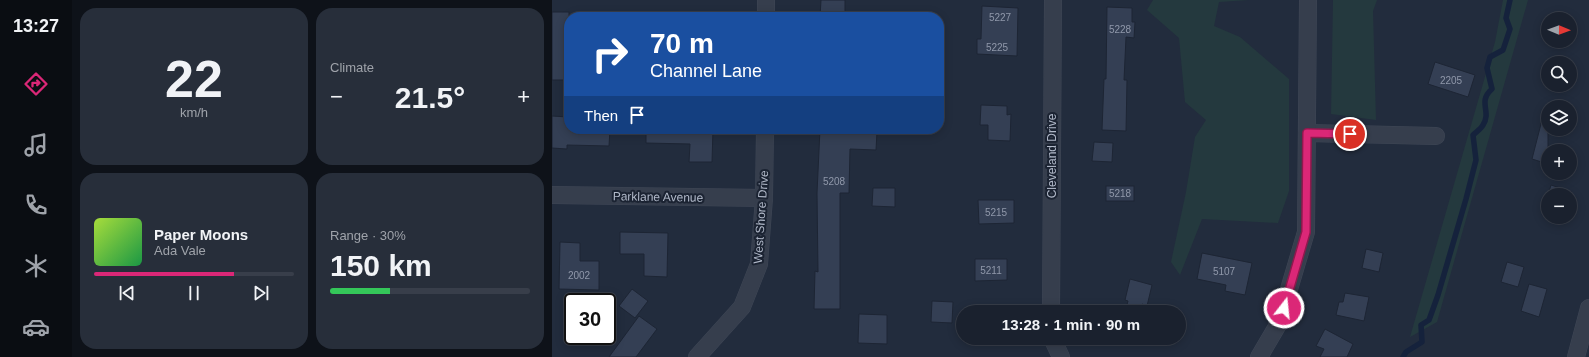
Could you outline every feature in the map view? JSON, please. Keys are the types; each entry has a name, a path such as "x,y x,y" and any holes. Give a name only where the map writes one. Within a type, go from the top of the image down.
{"street":[{"path":"766,0 766,12"},
{"name":"Cleveland Drive","path":"1051,305 1053,0"},
{"path":"1260,357 1279,323 1306,232 1308,0"},
{"path":"1307,133 1436,136"},
{"name":"West Shore Drive","path":"698,357 742,307 759,264 764,198 765,134"},
{"name":"Parklane Avenue","path":"552,195 764,198"},
{"path":"1576,357 1589,308"},
{"path":"1055,345 1061,357"}],"green space":[{"path":"1153,0 1249,0 1219,2 1214,26 1240,37 1289,79 1289,191 1278,223 1202,219 1180,275 1171,262 1186,192 1195,137 1206,120 1185,102 1179,38 1147,10"},
{"path":"1333,0 1377,0 1373,11 1376,120 1331,114"},
{"path":"1503,0 1528,0 1437,322 1410,337 1495,42"}],"building":[{"path":"821,0 845,0 845,12 820,12"},
{"path":"982,6 1018,8 1017,56 977,54 977,39 981,39"},
{"path":"1107,7 1132,8 1132,22 1135,22 1134,38 1126,37 1124,80 1127,80 1126,131 1102,130 1104,79 1106,79"},
{"path":"552,12 564,12 564,80 552,80"},
{"path":"1435,62 1475,75 1468,97 1428,84"},
{"path":"981,105 1007,106 1007,115 1011,114 1010,141 988,140 988,125 980,125"},
{"path":"552,116 564,117 564,134 610,134 609,146 567,145 567,149 552,148"},
{"path":"1541,124 1541,136 1548,136 1548,144 1541,144 1541,162 1532,159"},
{"path":"646,134 713,134 712,162 689,162 690,144 646,143"},
{"path":"820,134 877,134 876,150 850,149 849,193 840,193 840,309 814,309 815,271 818,272 817,193"},
{"path":"1094,142 1113,143 1112,162 1092,161"},
{"path":"1551,185 1560,188 1550,188"},
{"path":"1106,186 1134,186 1134,201 1106,201"},
{"path":"873,188 895,188 895,207 872,206"},
{"path":"978,200 1014,200 1014,223 979,224"},
{"path":"620,232 668,233 667,277 644,276 644,254 620,254"},
{"path":"560,242 580,243 580,261 599,261 599,290 559,289"},
{"path":"1366,249 1383,253 1379,272 1362,268"},
{"path":"1202,253 1252,263 1245,295 1225,291 1226,285 1197,279"},
{"path":"975,259 1007,259 1007,280 975,281"},
{"path":"1507,262 1524,267 1518,287 1501,282"},
{"path":"1130,279 1152,285 1147,305 1127,305 1128,301 1125,300"},
{"path":"1529,284 1547,289 1539,317 1521,311"},
{"path":"632,289 648,301 635,318 619,306"},
{"path":"1345,293 1369,297 1364,321 1336,315 1339,302 1343,302"},
{"path":"932,301 953,302 952,323 931,322"},
{"path":"859,314 887,315 887,344 858,343"},
{"path":"639,316 657,329 636,357 609,357"},
{"path":"1325,329 1353,344 1347,357 1320,357 1324,349 1316,346"}],"waterway":[{"path":"1403,357 1406,352 1422,342 1421,325 1429,320 1438,295 1476,160 1473,135 1483,125 1486,115 1485,102 1492,89 1487,68 1490,57 1503,50 1510,29 1506,18 1510,0"}],"route":[{"path":"1284,308 1306,232 1307,133 1350,134"}]}
